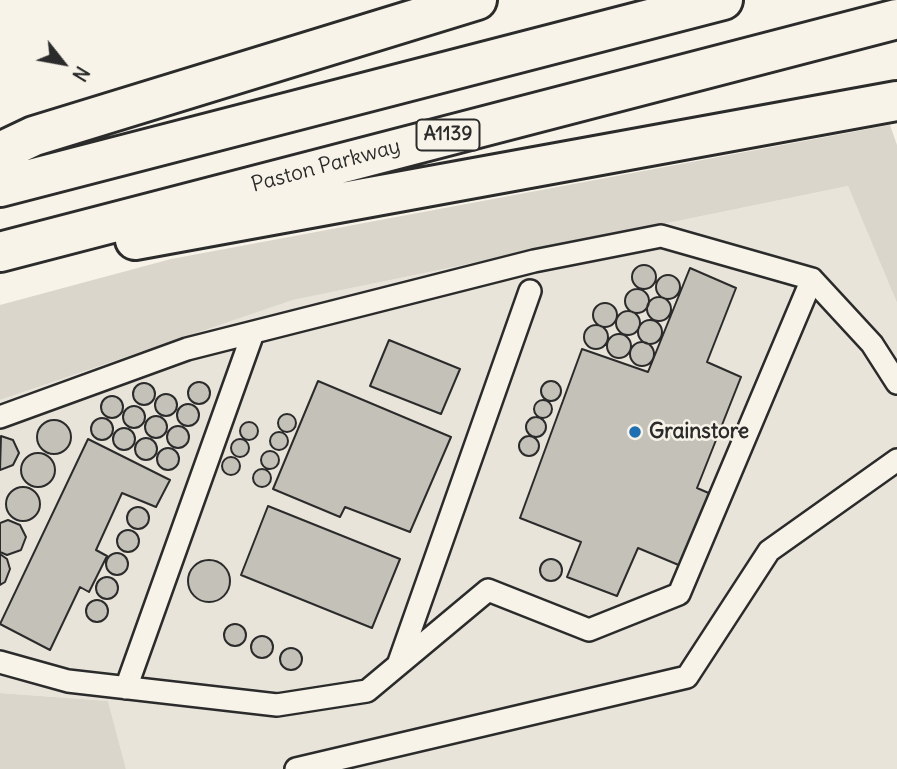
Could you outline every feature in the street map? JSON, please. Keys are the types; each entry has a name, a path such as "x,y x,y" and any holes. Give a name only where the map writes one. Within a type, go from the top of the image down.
{"highway":[{"path":"0,152 34,136 477,0"},
{"path":"0,187 723,0"},
{"name":"Paston Parkway","path":"0,252 897,19"},
{"name":"A1139","path":"0,265 897,101"}],"lane":[{"path":"0,417 187,349 534,261 661,236 812,279 872,344 897,383"},
{"path":"0,662 68,681 277,705 368,691 488,590 589,630 679,594 812,279"},
{"path":"398,665 530,291"},
{"path":"127,688 253,332"},
{"path":"296,769 688,677 769,551 897,460"}],"shaded area":[{"path":"890,125 897,145 897,303 848,186 293,300 0,400 0,305 171,259"},
{"path":"848,186 897,303 897,769 126,769 108,701 0,693 0,400 293,300"},
{"path":"0,693 108,701 126,769 0,769"}],"building":[{"path":"644,265 652,269 656,277 652,285 644,289 636,285 632,277 636,269"},
{"name":"Grainstore","path":"690,268 736,288 707,362 741,377 697,488 711,494 681,566 638,548 617,596 567,577 581,542 520,518 582,349 648,372"},
{"path":"668,275 676,279 680,287 676,295 668,299 660,295 656,287 660,279"},
{"path":"637,289 645,293 649,301 645,309 637,313 629,309 625,301 629,293"},
{"path":"659,297 670,304 671,309 664,320 659,321 648,314 647,309 654,298"},
{"path":"605,303 613,307 617,315 613,323 605,327 597,323 593,315 597,307"},
{"path":"628,311 639,318 640,323 633,334 628,335 617,328 616,323 623,312"},
{"path":"650,320 658,324 662,332 658,340 650,344 642,340 638,332 642,324"},
{"path":"596,325 604,329 608,337 604,345 596,349 588,345 584,337 588,329"},
{"path":"619,334 630,341 631,346 624,357 619,358 608,351 607,346 614,335"},
{"path":"389,340 460,369 441,414 370,386"},
{"path":"642,342 653,349 654,354 647,365 642,366 631,359 630,354 637,343"},
{"path":"318,381 451,437 410,532 345,507 340,517 273,489"},
{"path":"551,381 558,384 561,391 558,398 551,401 544,398 541,391 544,384"},
{"path":"195,382 203,382 210,389 210,397 203,404 195,404 188,397 188,389"},
{"path":"140,383 148,383 155,390 155,398 148,405 140,405 133,398 133,390"},
{"path":"166,394 174,397 177,405 174,413 166,416 158,413 155,405 158,397"},
{"path":"108,396 116,396 123,403 123,411 116,418 108,418 101,411 101,403"},
{"path":"539,400 547,400 552,409 550,416 539,418 534,413 534,405"},
{"path":"188,404 196,407 199,415 196,423 188,426 180,423 177,415 180,407"},
{"path":"134,406 142,409 145,417 142,425 134,428 126,425 123,417 126,409"},
{"path":"287,414 293,417 296,423 293,429 287,432 281,429 278,423 281,417"},
{"path":"156,416 164,419 167,427 164,435 156,438 148,435 145,427 148,419"},
{"path":"536,417 543,420 546,427 543,434 536,437 529,434 526,427 529,420"},
{"path":"102,418 110,421 113,429 110,437 102,440 94,437 91,429 94,421"},
{"path":"54,420 66,425 71,437 66,449 54,454 42,449 37,437 42,425"},
{"path":"249,422 255,425 258,431 255,437 249,440 243,437 240,431 243,425"},
{"path":"174,426 182,426 189,433 189,441 182,448 174,448 167,441 167,433"},
{"path":"124,428 132,431 135,439 132,447 124,450 116,447 113,439 116,431"},
{"path":"279,432 285,435 288,441 285,447 279,450 273,447 270,441 273,435"},
{"path":"1,436 13,440 19,453 13,465 0,470"},
{"path":"529,436 536,439 539,446 536,453 529,456 522,453 519,446 522,439"},
{"path":"142,438 150,438 157,445 157,453 150,460 142,460 135,453 135,445"},
{"path":"88,439 170,480 156,507 122,493 96,550 107,556 89,592 80,587 50,650 0,624"},
{"path":"240,439 246,442 249,448 246,454 240,457 234,454 231,448 234,442"},
{"path":"164,448 172,448 179,455 179,463 172,470 164,470 157,463 157,455"},
{"path":"270,451 276,454 279,460 276,466 270,469 264,466 261,460 264,454"},
{"path":"38,453 50,458 55,470 50,482 38,487 26,482 21,470 26,458"},
{"path":"231,457 237,460 240,466 237,472 231,475 225,472 222,466 225,460"},
{"path":"262,469 268,472 271,478 268,484 262,487 256,484 253,478 256,472"},
{"path":"23,487 35,492 40,504 35,516 23,521 11,516 6,504 11,492"},
{"path":"268,506 400,559 372,628 241,575"},
{"path":"138,507 146,510 149,518 146,526 138,529 130,526 127,518 130,510"},
{"path":"8,520 20,525 26,537 21,550 7,555 0,552 0,523"},
{"path":"128,530 136,533 139,541 136,549 128,552 120,549 117,541 120,533"},
{"path":"117,553 125,556 128,564 125,572 117,575 109,572 106,564 109,556"},
{"path":"0,554 7,559 10,569 5,582 0,585"},
{"path":"551,559 559,562 562,570 559,578 551,581 543,578 540,570 543,562"},
{"path":"209,560 224,566 230,581 224,596 209,602 194,596 188,581 194,566"},
{"path":"103,577 111,577 118,584 118,592 111,599 103,599 96,592 96,584"},
{"path":"97,600 105,603 108,611 105,619 97,622 89,619 86,611 89,603"},
{"path":"235,624 243,627 246,635 243,643 235,646 227,643 224,635 227,627"},
{"path":"262,636 270,639 273,647 270,655 262,658 254,655 251,647 254,639"},
{"path":"291,648 299,651 302,659 299,667 291,670 283,667 280,659 283,651"}],"place":[{"name":"Grainstore","path":"635,432"}]}
